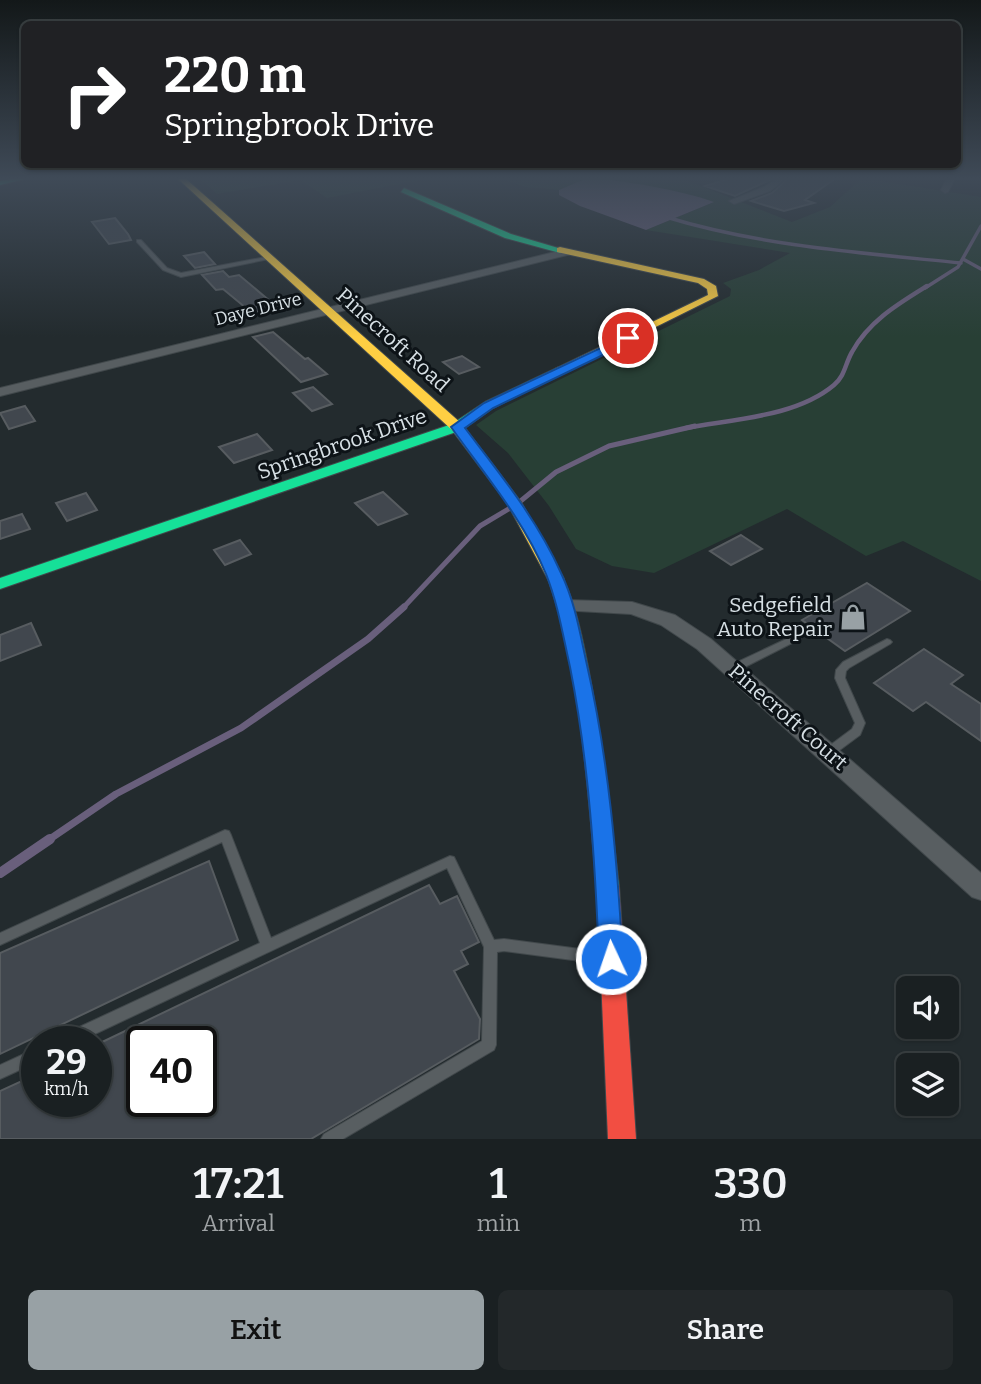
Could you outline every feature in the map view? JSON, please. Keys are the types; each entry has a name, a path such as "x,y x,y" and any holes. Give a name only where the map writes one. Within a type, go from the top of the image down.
{"street":[{"name":"Pinecroft Road","path":"241,231 457,427 514,502 553,572 566,606 587,706 606,860 622,1139"},
{"path":"497,231 567,252"},
{"name":"Springbrook Drive","path":"0,584 457,427 489,405 713,296 712,288 701,281 567,252"},
{"name":"Daye Drive","path":"0,392 567,252"},
{"name":"Pinecroft Court","path":"566,606 632,608 668,620 704,644 981,889"}],"lane":[{"path":"139,241 164,269 172,273 195,274 271,258"},
{"path":"732,669 797,637"},
{"path":"828,752 856,732 860,723 840,678 841,670 846,664 887,642"},
{"path":"0,939 225,835 268,946"},
{"path":"97,1026 450,861 491,947 489,1045 329,1139"},
{"path":"491,947 503,945 611,959"},
{"path":"0,1072 21,1062"}],"green space":[{"path":"653,231 981,231 981,581 903,541 866,556 787,509 654,573 612,566 576,549 549,506 508,453 476,425 496,411 730,296 731,289 723,283 759,270 790,253"}],"building":[{"path":"99,231 126,231 131,240 109,244"},
{"path":"204,252 215,264 195,268 184,256"},
{"path":"223,271 229,277 239,275 277,307 252,313 223,289 216,290 202,275"},
{"path":"273,332 327,374 301,382 253,337"},
{"path":"462,356 479,367 459,374 443,362"},
{"path":"313,387 332,404 312,411 293,393"},
{"path":"25,406 35,421 9,429 0,413"},
{"path":"257,434 272,450 234,463 219,447"},
{"path":"383,492 407,514 378,525 355,503"},
{"path":"86,493 97,510 67,521 56,503"},
{"path":"22,514 30,529 0,539 0,521"},
{"path":"741,535 762,549 731,565 710,551"},
{"path":"240,540 251,554 225,565 214,550"},
{"path":"867,583 910,611 845,651 802,620"},
{"path":"31,623 41,645 0,661 0,635"},
{"path":"924,649 963,675 951,684 981,704 981,741 926,702 913,711 874,683"},
{"path":"209,861 238,940 58,1026 21,1026 21,1044 0,1054 0,953"},
{"path":"429,885 440,904 457,896 479,942 461,951 468,964 454,971 480,1019 479,1039 311,1139 0,1139 0,1091 21,1081 21,1117 112,1117 112,1037 126,1031 126,1117 217,1117 217,1026 136,1026"}],"waterway":[{"path":"721,231 849,252 960,263"},
{"path":"960,263 978,231"},
{"path":"963,259 981,269"},
{"path":"925,288 960,263"},
{"path":"687,428 763,415 819,396 838,381 852,352 867,331 895,307 927,286"},
{"path":"687,428 695,426"},
{"path":"403,608 480,526 517,504 556,472 609,446 687,428"},
{"path":"47,841 116,794 241,728 368,639 403,608"},
{"path":"0,873 50,839"}],"traffic: fast":[{"path":"497,231 560,250"},
{"path":"0,584 457,427 489,405 559,371"},
{"path":"556,579 566,606 587,706 608,886"}],"traffic: slow":[{"path":"240,231 457,427 514,502 556,579"},
{"path":"559,371 713,296 712,288 701,281 560,250"}],"traffic: jam":[{"path":"608,886 622,1139"}],"place":[{"name":"Sedgefield Auto Repair","path":"853,617"}],"route":[{"path":"611,959 606,860 587,706 566,606 553,572 514,502 457,427 489,405 628,338"}]}
